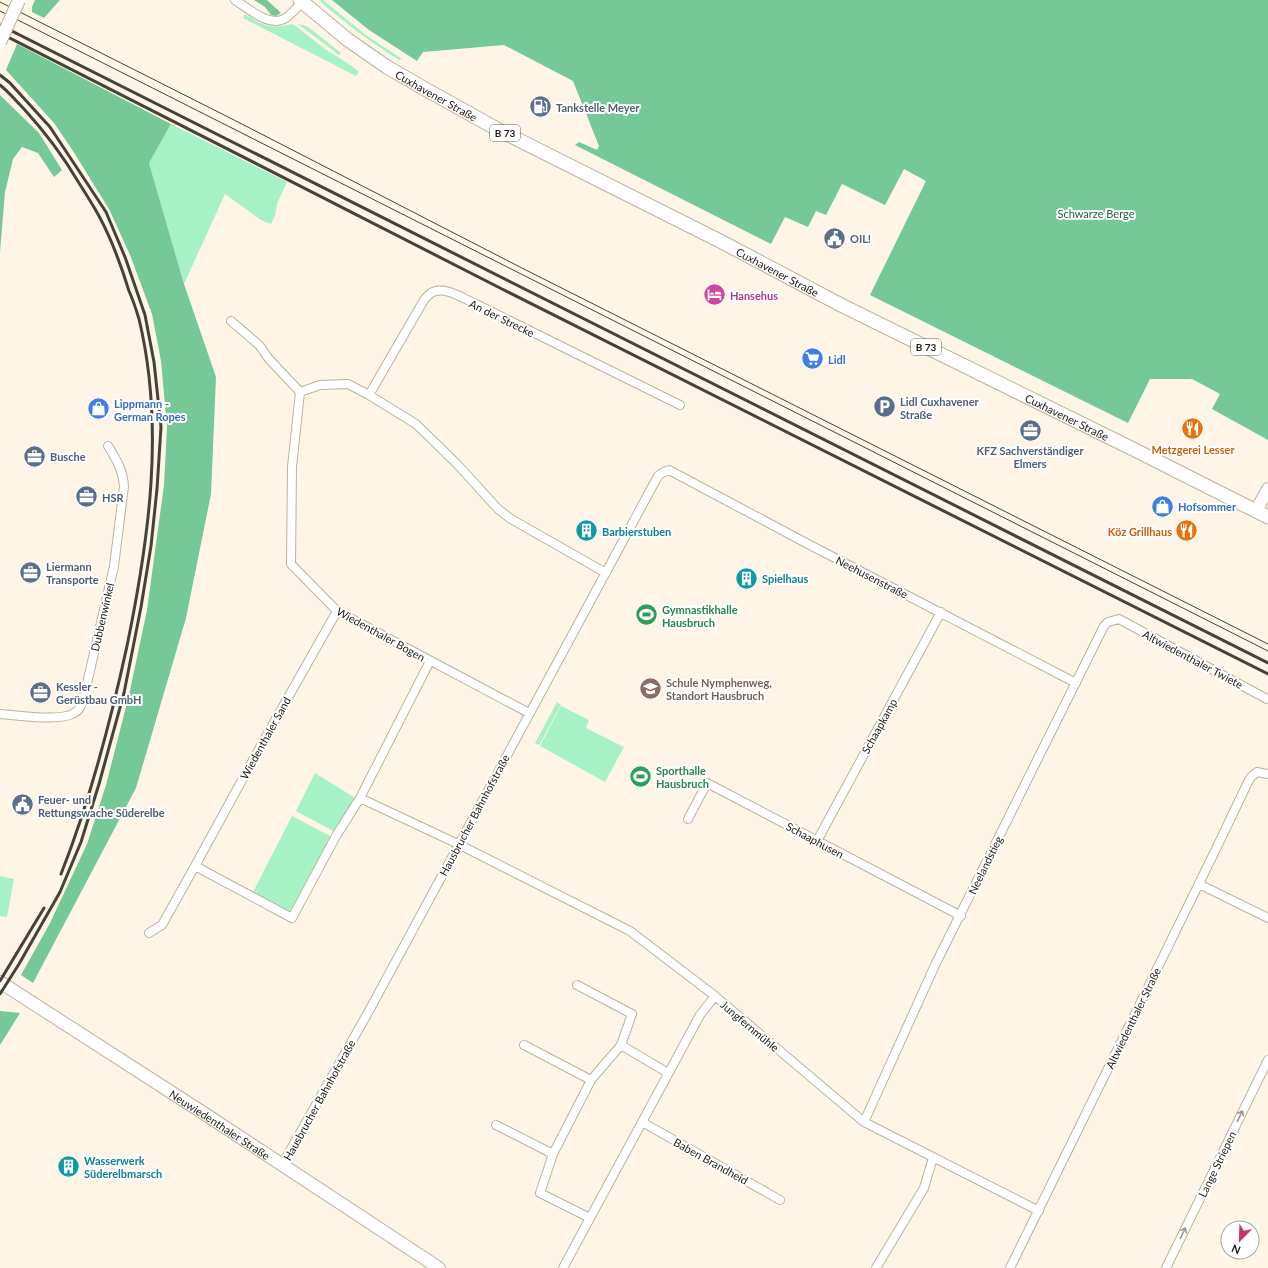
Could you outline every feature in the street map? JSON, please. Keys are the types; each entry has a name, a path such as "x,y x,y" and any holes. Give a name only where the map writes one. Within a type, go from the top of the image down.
{"main road":[{"name":"Cuxhavener Straße","path":"302,1 332,27 383,64 497,129 720,241 836,303 1139,452 1262,509 1268,517"}],"street":[{"path":"0,42 19,0"},
{"name":"Cuxhavener Straße","path":"235,0 264,19 275,21 279,21 287,17 302,1"},
{"name":"An der Strecke","path":"369,395 424,300 430,293 440,290 476,304 680,405"},
{"path":"231,321 258,345 300,392 320,385 348,384 369,395 416,424 457,464 498,509 511,519 606,573"},
{"name":"Wiedenthaler Bogen","path":"300,392 292,467 291,564 337,611 529,713"},
{"name":"Dubbenwinkel","path":"0,714 62,718 76,712 80,708 83,701 114,566 124,486 123,475 108,446"},
{"name":"Hausbrucher Bahnhofstraße","path":"282,1165 370,1009 658,476 669,470"},
{"name":"Neehusenstraße","path":"669,470 1076,683"},
{"path":"1262,509 1268,489"},
{"name":"Wiedenthaler Sand","path":"148,933 162,925 337,611"},
{"name":"Schaapkamp","path":"817,840 941,612"},
{"name":"Neelandstieg","path":"864,1122 936,963 961,916 1104,626 1108,622 1119,619"},
{"name":"Altwiedenthaler Twiete","path":"1119,619 1267,699"},
{"path":"195,866 292,918 336,836 360,798 430,661"},
{"name":"Altwiedenthaler Straße","path":"1010,1268 1248,782 1253,774 1264,773"},
{"name":"Schaaphusen","path":"688,819 707,782 961,916"},
{"path":"360,798 458,844"},
{"name":"Jungfernmühle","path":"458,844 630,931 715,996 864,1122 932,1158 1039,1211"},
{"path":"1199,884 1268,918"},
{"name":"Neuwiedenthaler Straße","path":"0,982 199,1110 438,1268"},
{"path":"577,985 632,1014 621,1045 591,1080 553,1154 540,1193 590,1218"},
{"path":"564,1268 700,1015 715,996"},
{"path":"524,1045 591,1080"},
{"path":"621,1045 668,1073"},
{"name":"Lange Striepen","path":"1166,1268 1268,1060"},
{"name":"Baben Brandheid","path":"642,1122 780,1200"},
{"path":"496,1125 553,1154"},
{"path":"876,1268 924,1188 932,1158"}],"green space":[{"path":"35,0 60,0 44,18 32,12 32,7"},
{"path":"254,0 267,0 281,13 276,16 271,15 265,7"},
{"path":"319,0 323,0 366,35 402,59 399,60 368,39 338,17"},
{"name":"Schwarze Berge","path":"332,0 1268,0 1268,440 1212,409 1220,394 1192,379 1150,379 1128,423 870,295 926,181 904,169 885,205 842,184 826,215 816,211 808,227 785,217 771,244 575,145 579,142 597,150 599,146 573,81 504,45 423,52 417,61 369,30"},
{"path":"245,14 268,26 293,24 325,49 359,72 356,76 243,18"},
{"path":"298,24 307,26 341,53 339,55"},
{"path":"17,44 171,124 149,163 184,284 216,377 211,494 186,618 136,788 33,983 21,975 50,923 87,844 106,785 129,695 147,610 164,485 167,427 161,361 152,314 130,255 109,209 73,151 54,123 6,70"},
{"path":"0,95 39,133 62,170 54,177 38,153 22,147 13,159 5,192 0,252"},
{"path":"171,124 287,182 277,204 275,216 271,224 261,220 225,194 184,284 149,163"},
{"path":"557,702 561,705 539,745 535,743"},
{"path":"561,706 589,720 586,728 624,747 605,782 540,746"},
{"path":"315,773 357,799 337,833 296,811"},
{"path":"292,816 334,838 291,914 252,894"},
{"path":"0,876 14,879 7,917 0,916"},
{"path":"0,1011 20,1013 0,1045"}],"tram line":[{"path":"0,2 518,266 1268,644"},
{"path":"0,11 1268,651"}],"railway":[{"path":"0,25 1268,663"},
{"path":"0,33 502,289 1268,674"},
{"path":"0,75 10,83 50,127 106,212 125,257 145,315 154,362 161,427 157,489 151,546 141,607 124,693 99,784 81,842 60,892 0,994"},
{"path":"0,85 24,109 54,145 73,173 104,225 112,243 139,319 147,360 151,401 151,483 142,565 135,606 127,646 98,762 81,819 61,874"},
{"path":"0,981 44,908"}],"place":[{"name":"Tankstelle Meyer","path":"541,107"},
{"name":"OIL!","path":"835,238"},
{"name":"Hansehus","path":"715,295"},
{"name":"Lidl","path":"812,359"},
{"name":"Lidl Cuxhavener Straße","path":"885,407"},
{"name":"Lippmann - German Ropes","path":"98,409"},
{"name":"Metzgerei Lesser","path":"1193,429"},
{"name":"KFZ Sachverständiger Elmers","path":"1030,430"},
{"name":"Busche","path":"35,456"},
{"name":"HSR","path":"86,497"},
{"name":"Hofsommer","path":"1163,506"},
{"name":"Barbierstuben","path":"586,531"},
{"name":"Köz Grillhaus","path":"1187,531"},
{"name":"Liermann Transporte","path":"31,572"},
{"name":"Spielhaus","path":"746,578"},
{"name":"Gymnastikhalle Hausbruch","path":"647,615"},
{"name":"Schule Nymphenweg, Standort Hausbruch","path":"650,688"},
{"name":"Kessler - Gerüstbau GmbH","path":"41,692"},
{"name":"Sporthalle Hausbruch","path":"641,776"},
{"name":"Feuer- und Rettungswache Süderelbe","path":"22,805"},
{"name":"Wasserwerk Süderelbmarsch","path":"68,1166"}]}
